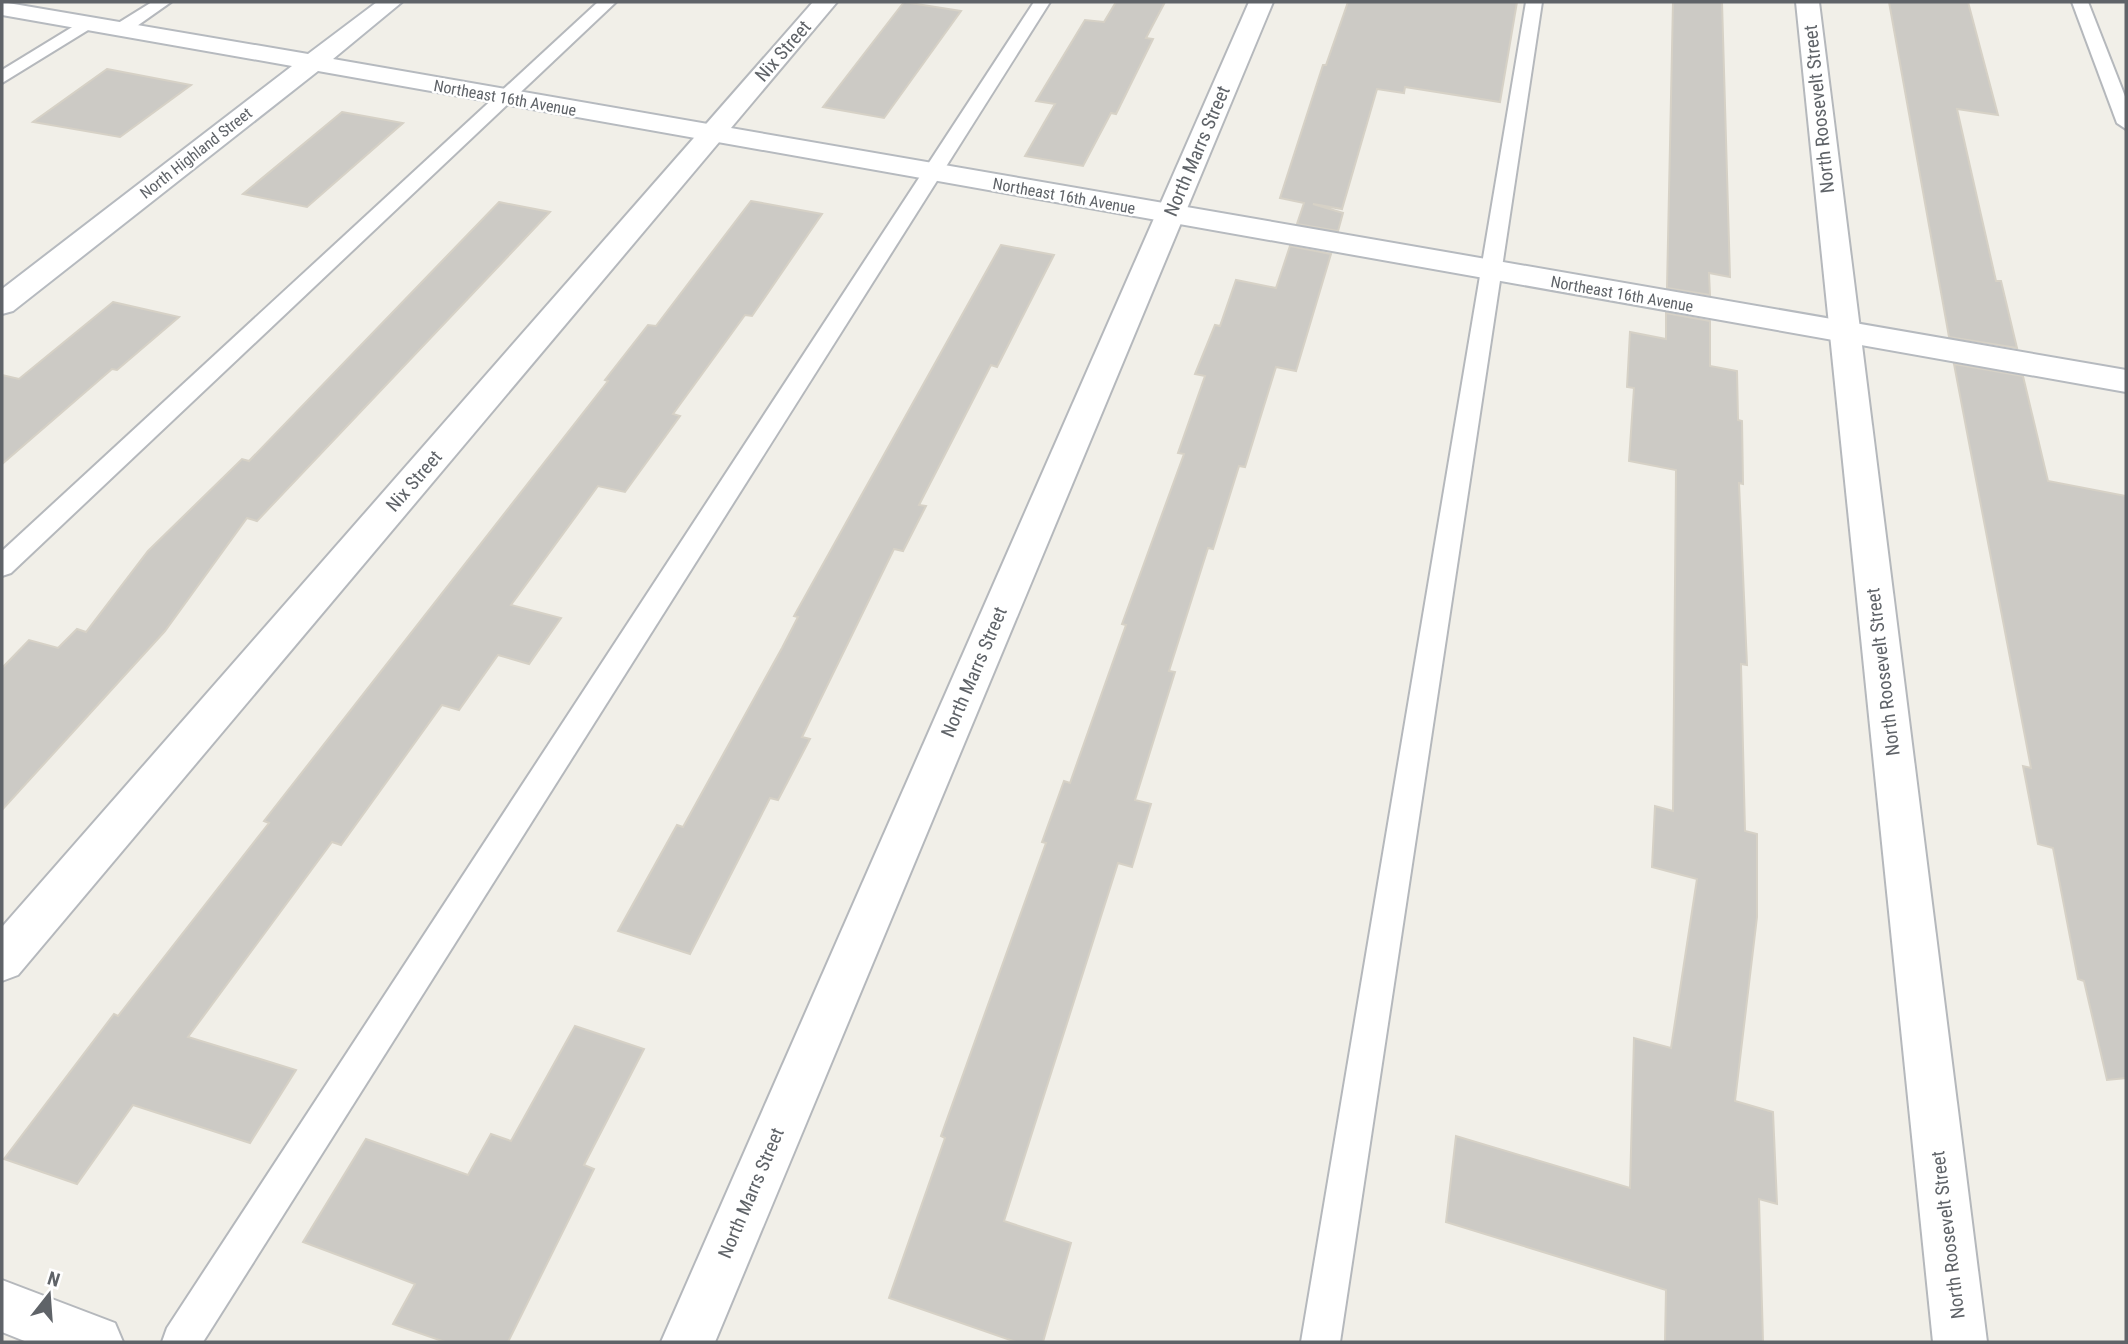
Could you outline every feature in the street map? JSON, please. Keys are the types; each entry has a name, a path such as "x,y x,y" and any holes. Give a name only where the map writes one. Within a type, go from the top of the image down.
{"street":[{"name":"North Highland Street","path":"2,304 391,2"},
{"name":"Nix Street","path":"2,960 825,2"},
{"name":"North Marrs Street","path":"688,1342 1261,2"},
{"name":"North Roosevelt Street","path":"1807,2 1960,1342"},
{"name":"Northeast 16th Avenue","path":"2,8 2126,381"},
{"path":"2,1306 96,1342"}],"lane":[{"path":"121,29 163,2"},
{"path":"2,566 608,2"},
{"path":"181,1342 1042,2"},
{"path":"1320,1342 1534,2"},
{"path":"2080,2 2126,123"},
{"path":"2,78 87,23"}],"building":[{"path":"904,2 961,11 884,118 823,107"},
{"path":"1116,2 1165,2 1146,38 1153,39 1116,114 1111,113 1083,166 1025,156 1055,104 1036,101 1085,20 1104,22"},
{"path":"1348,2 1517,2 1500,102 1405,87 1404,93 1377,89 1342,209 1313,204 1343,213 1338,231 1297,224 1304,203 1280,198 1323,65 1326,65"},
{"path":"1673,2 1722,2 1730,277 1709,273 1710,295 1667,288"},
{"path":"1889,2 1968,2 1998,115 1957,109 1996,281 2001,281 2017,348 1949,337"},
{"path":"107,69 191,85 120,137 33,122"},
{"path":"342,112 403,123 307,207 243,194"},
{"path":"751,201 822,214 752,316 745,315 673,414 680,416 625,492 598,486 511,605 561,618 529,664 498,655 459,710 442,705 341,845 332,842 188,1037 296,1070 250,1143 133,1105 77,1184 4,1159 114,1014 118,1016 269,823 264,821 608,381 605,380 648,325 656,326"},
{"path":"499,202 550,212 257,521 247,518 165,631 2,810 2,668 29,640 58,648 77,629 86,632 148,551 242,459 249,461"},
{"path":"1001,245 1054,255 997,367 991,365 919,505 926,506 903,551 894,549 802,737 810,739 778,800 770,798 690,954 618,931 677,825 683,827 782,648 798,617 794,616"},
{"path":"1290,246 1331,254 1296,371 1276,367 1245,467 1239,466 1213,549 1208,548 1169,671 1175,672 1135,800 1151,804 1132,867 1118,863 1004,1221 1071,1243 1043,1342 1016,1342 889,1298 945,1138 941,1136 1046,843 1042,842 1064,781 1070,783 1126,625 1122,624 1184,454 1178,453 1205,376 1195,374 1215,325 1220,326 1236,280 1276,288"},
{"path":"113,302 179,317 117,370 112,369 2,464 2,375 19,379"},
{"path":"1666,313 1710,321 1710,366 1737,371 1738,420 1742,421 1743,484 1739,483 1747,665 1741,664 1745,831 1757,834 1757,917 1735,1101 1773,1112 1777,1204 1759,1199 1763,1342 1665,1342 1666,1290 1446,1222 1456,1136 1630,1188 1634,1038 1671,1048 1697,879 1652,867 1655,806 1673,811 1676,470 1629,461 1634,388 1627,387 1630,332 1666,339"},
{"path":"1954,364 2023,376 2048,481 2126,496 2126,1078 2107,1080 2084,981 2078,979 2053,848 2038,844 2023,766 2031,768"},
{"path":"575,1026 644,1049 584,1165 594,1169 508,1342 445,1342 393,1324 415,1284 303,1242 366,1139 468,1175 491,1134 511,1141"}]}
